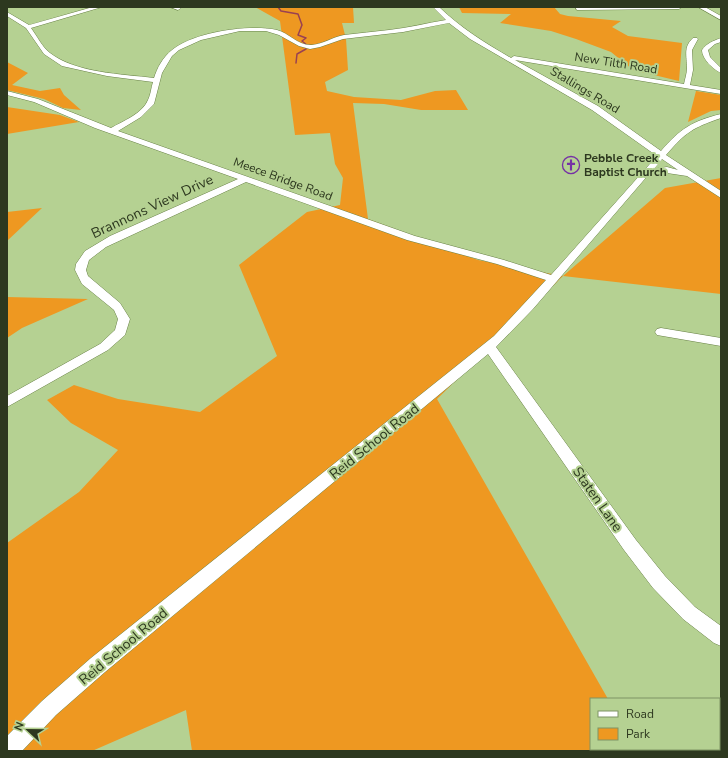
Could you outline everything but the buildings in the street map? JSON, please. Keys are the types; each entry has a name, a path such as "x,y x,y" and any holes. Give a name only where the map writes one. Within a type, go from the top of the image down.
{"street":[{"path":"28,26 99,7"},
{"name":"Stallings Road","path":"436,7 450,21 472,38 595,108 721,195"},
{"path":"577,8 679,7"},
{"path":"702,7 721,18"},
{"path":"7,14 28,26 46,53 64,65 107,74 156,80"},
{"path":"112,131 139,114 148,105 153,97 156,80 169,56 176,50 200,40 228,32 245,30 274,31 282,34 299,45 310,47 343,37 397,31 450,21"},
{"path":"687,86 690,68 688,54 689,46 694,39"},
{"path":"721,40 706,46 705,52 706,58 710,63 721,71"},
{"name":"New Tilth Road","path":"506,57 721,92"},
{"name":"Meece Bridge Road","path":"7,93 36,100 72,116 112,131 411,238 524,268 553,279"},
{"name":"Reid School Road","path":"7,751 49,708 98,665 489,347 529,307 648,172 674,140 694,124 721,116"},
{"path":"639,139 658,142 674,140"},
{"path":"648,172 667,170 692,176"},
{"name":"Brannons View Drive","path":"7,402 104,347 121,332 124,319 117,306 83,277 81,266 85,256 96,247 114,238 245,179"},
{"path":"661,332 721,342"},
{"name":"Staten Lane","path":"489,347 658,582 689,613 721,637"}],"green space":[{"path":"255,7 353,7 354,23 342,23 346,39 348,70 325,82 327,91 354,97 401,100 435,91 456,90 468,110 421,110 384,104 353,103 368,219 478,260 563,276 437,399 607,698 590,698 590,750 638,751 192,751 186,710 92,751 7,751 7,543 79,492 118,450 71,423 47,400 74,385 118,399 200,412 277,356 239,265 307,212 340,205 343,178 335,164 330,133 295,135 280,21"},
{"path":"459,7 554,7 560,14 568,16 621,21 612,27 628,36 682,43 679,81 633,70 611,52 576,39 551,31 500,23 511,14 462,13"},
{"path":"7,62 28,73 12,85 40,91 60,88 64,95 81,110 63,108 44,99 7,90"},
{"path":"696,91 721,95 721,110 711,111 688,122"},
{"path":"7,107 60,115 79,122 7,134"},
{"path":"721,178 721,294 563,276 665,188"},
{"path":"42,208 7,241 7,212"},
{"path":"7,297 88,299 22,328 7,338"}],"waterway":[{"path":"278,7 281,11 298,14 302,25 298,35 306,38 302,41 308,46"},
{"path":"296,63 297,54 306,49"}],"place":[{"name":"Pebble Creek Baptist Church","path":"571,165"}]}
